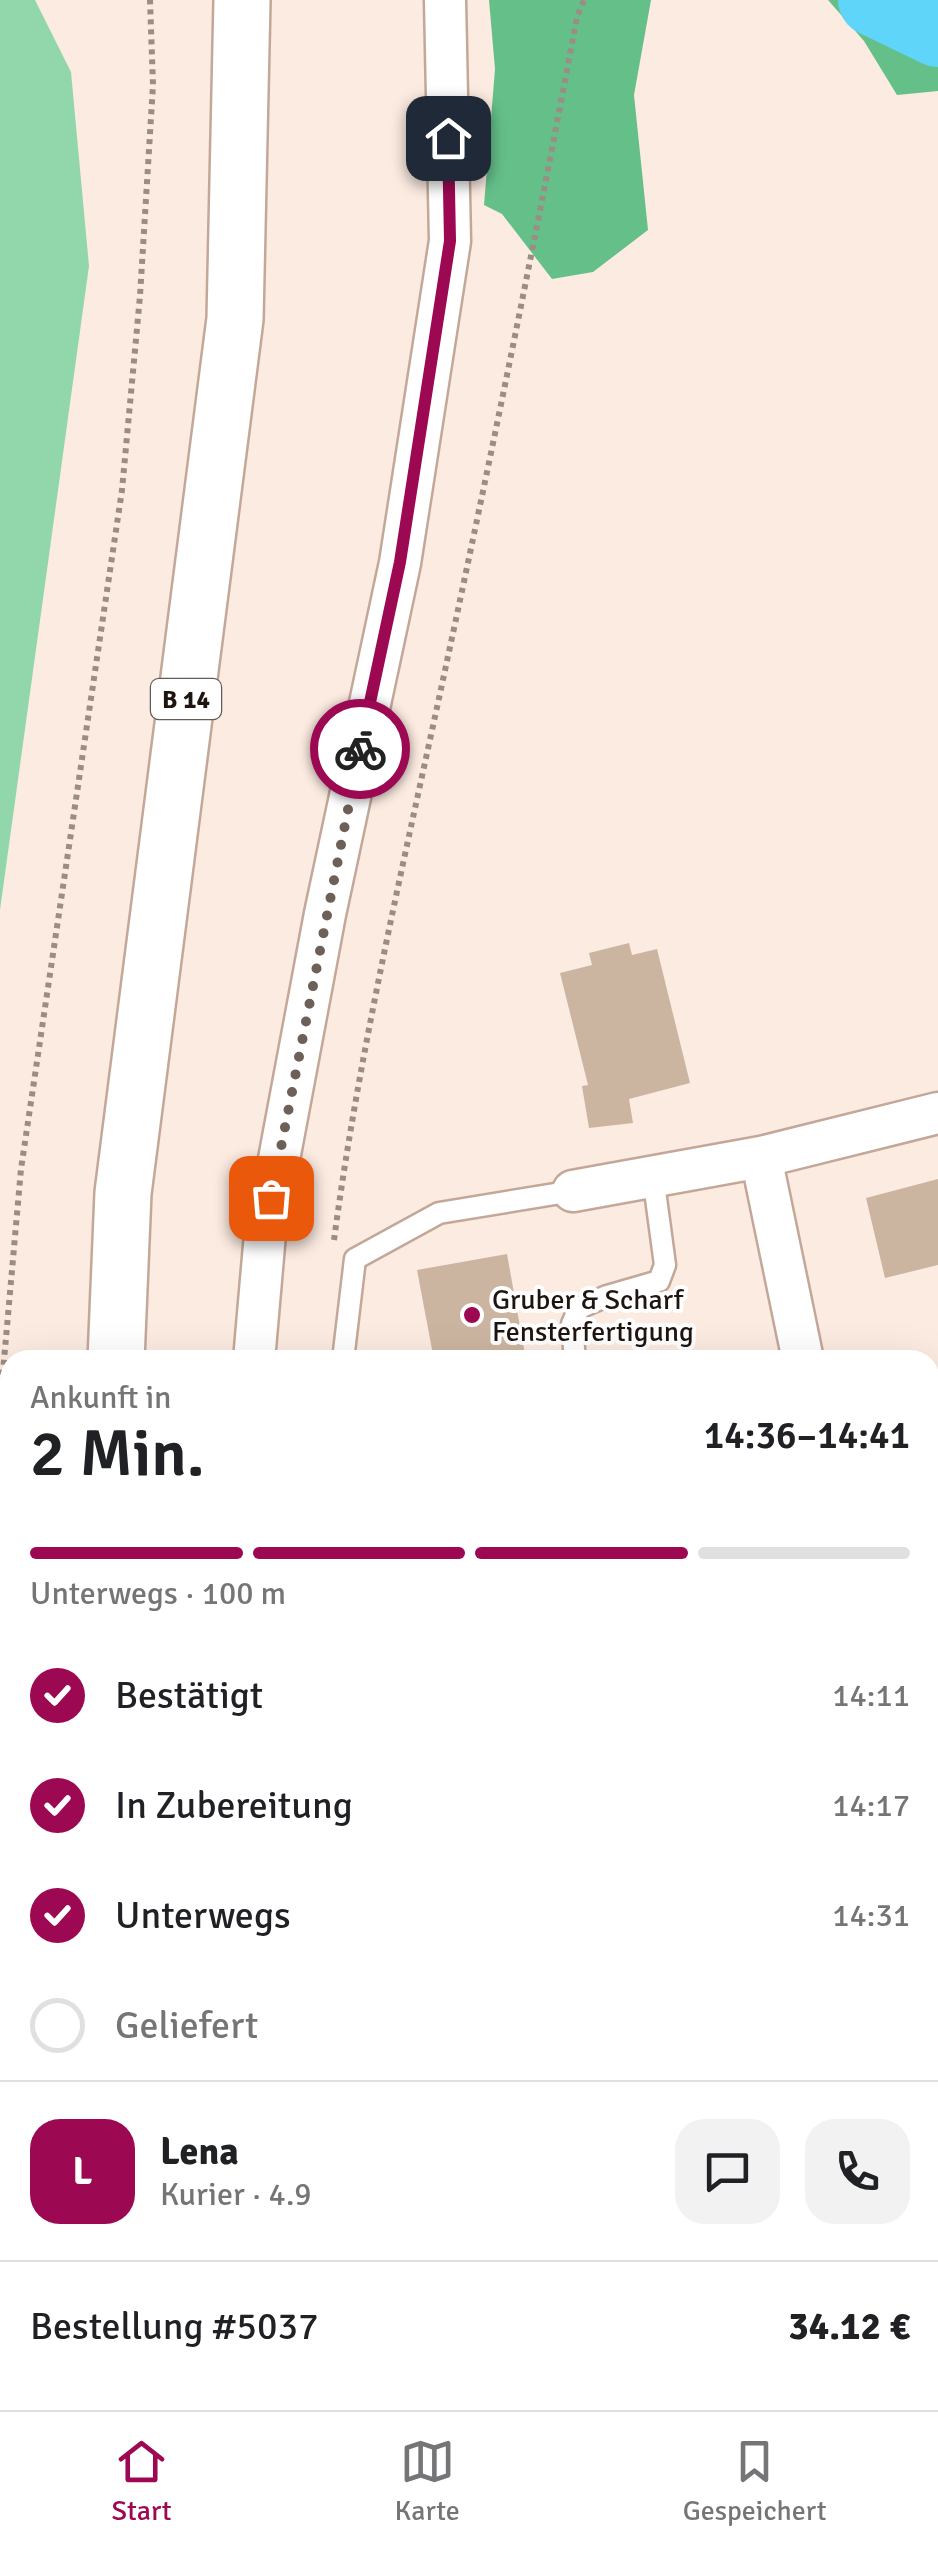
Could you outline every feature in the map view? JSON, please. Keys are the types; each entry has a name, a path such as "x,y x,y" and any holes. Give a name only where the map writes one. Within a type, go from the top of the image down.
{"main road":[{"name":"B 14","path":"116,1350 123,1194 236,318 242,0"}],"street":[{"path":"255,1350 264,1234 325,914 400,562 450,241 445,0"},
{"path":"573,1191 761,1157 938,1113"},
{"path":"761,1157 802,1350"}],"lane":[{"path":"573,1350 572,1324 579,1308 659,1281 665,1265 653,1176"},
{"path":"344,1350 356,1259 439,1213 573,1191"}],"path":[{"path":"5,1350 20,1169 122,490 154,85 150,0"},
{"path":"333,1252 343,1174 388,934 528,274 577,17 584,0"}],"green space":[{"path":"0,0 35,0 71,72 89,266 0,910"},
{"path":"489,0 651,0 634,95 648,230 593,272 552,279 502,214 484,205 495,69"},
{"path":"828,0 938,0 938,91 897,95 864,41"}],"building":[{"path":"629,943 632,955 657,949 690,1083 629,1099 633,1123 589,1128 582,1086 588,1085 560,973 592,965 589,953"},
{"path":"938,1179 938,1265 885,1278 866,1198"},
{"name":"Gruber & Scharf Fensterfertigung","path":"507,1254 524,1350 432,1350 417,1270"}],"waterway":[{"path":"874,0 938,31"}],"way so far":[{"path":"271,1198 360,749"}],"place":[{"name":"Gruber & Scharf Fensterfertigung","path":"472,1315"}],"route":[{"path":"360,749 400,562 450,241 448,138"}]}
